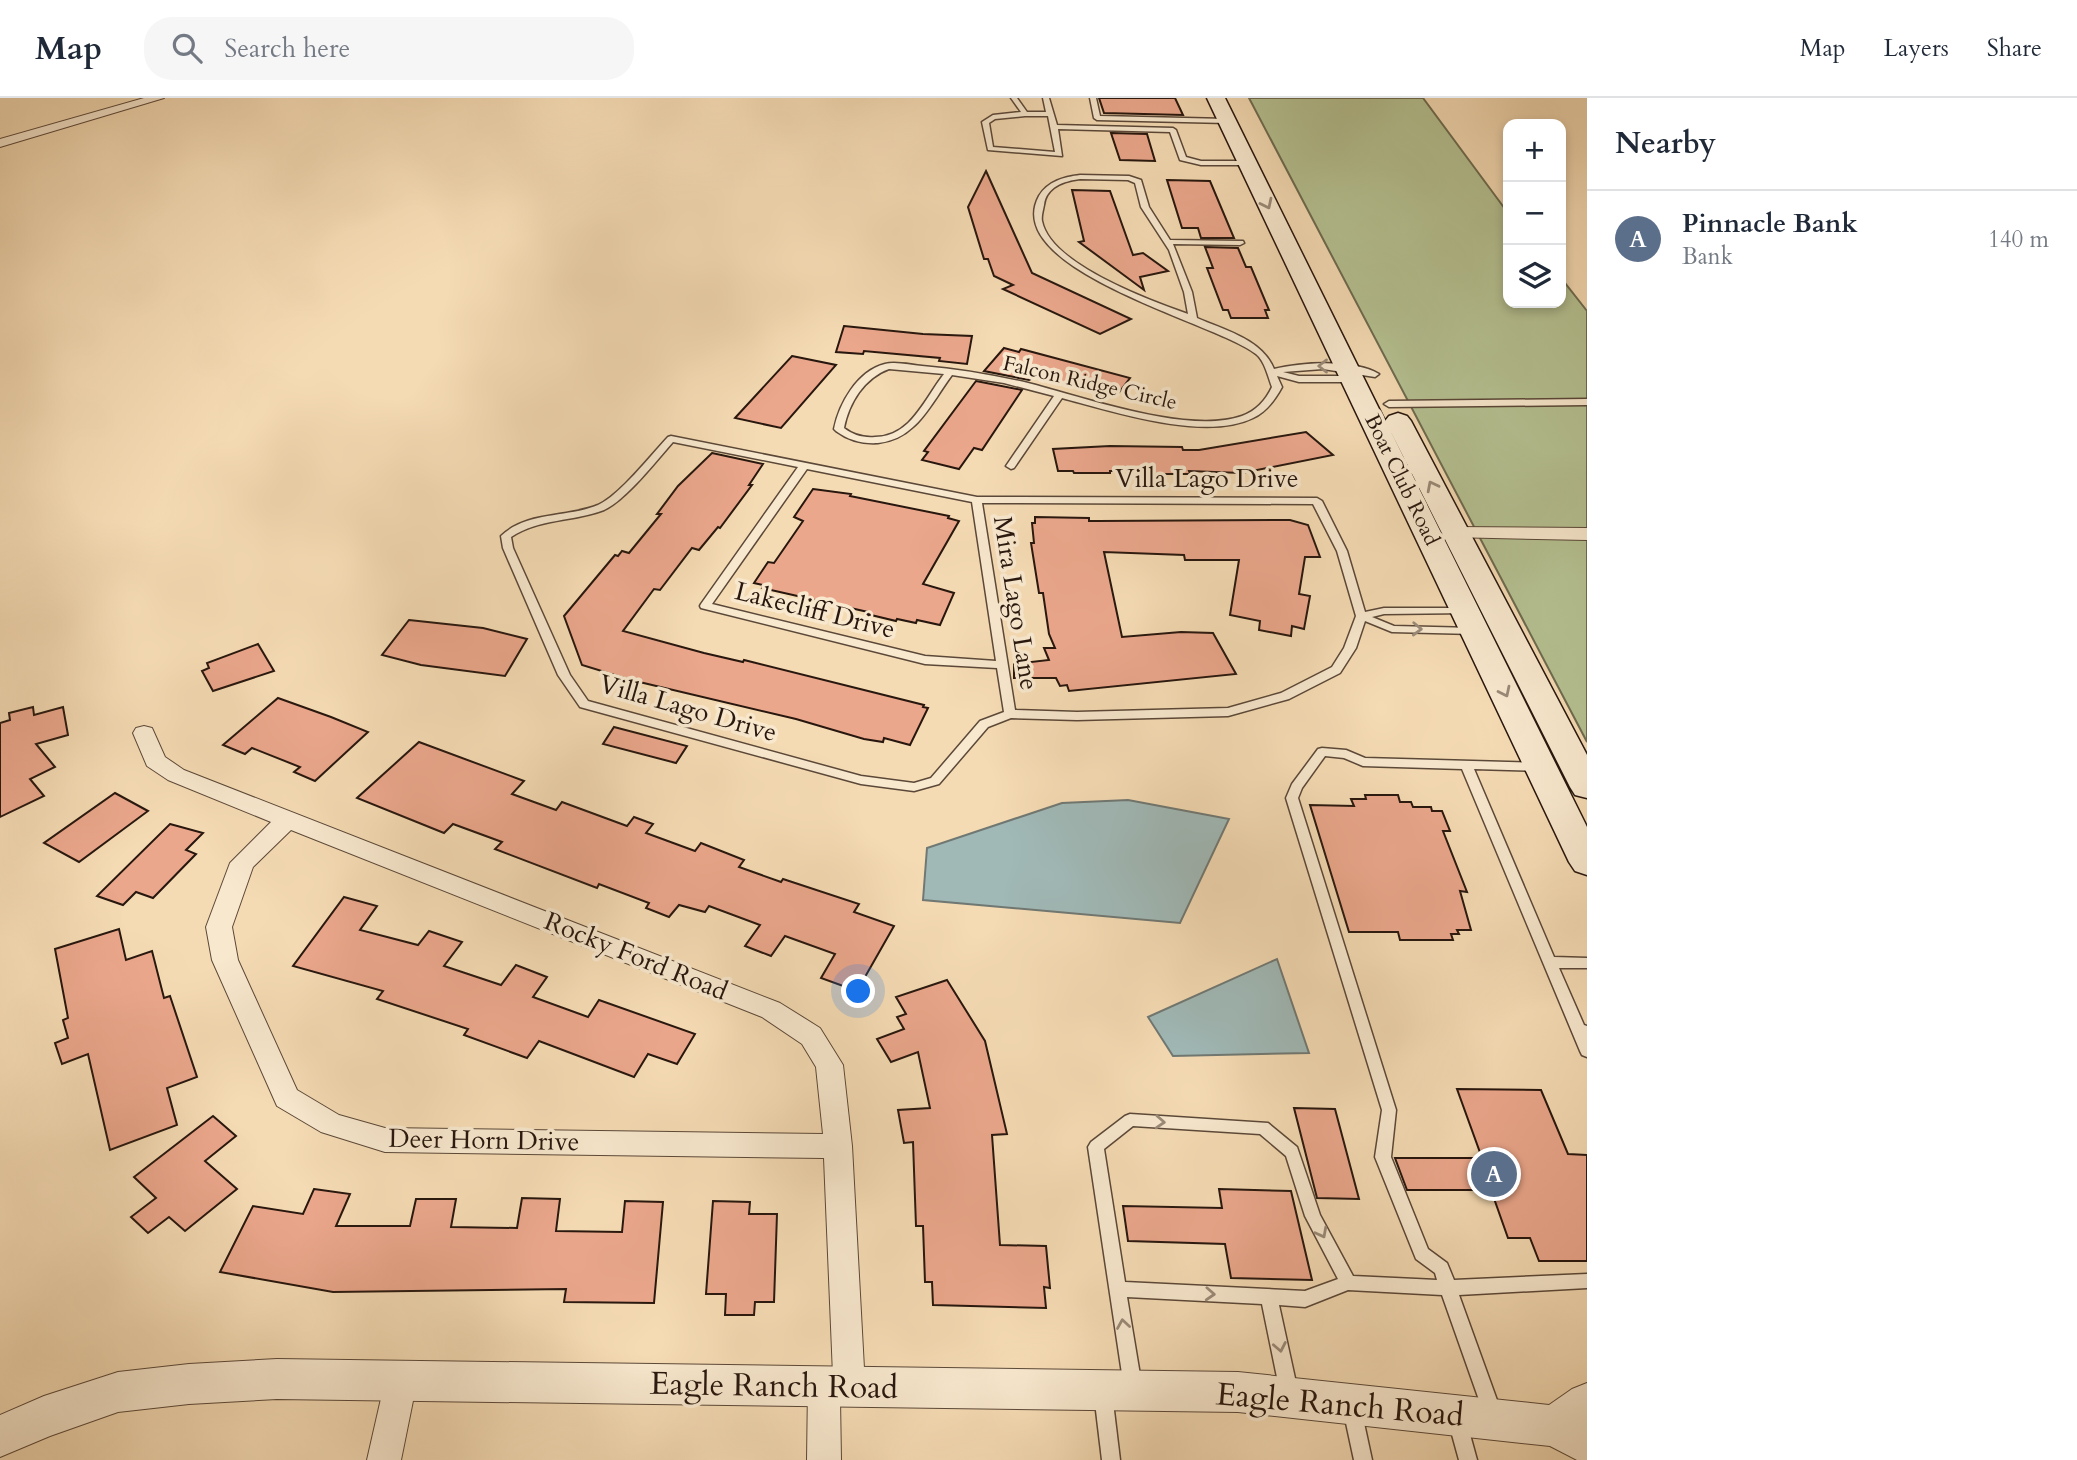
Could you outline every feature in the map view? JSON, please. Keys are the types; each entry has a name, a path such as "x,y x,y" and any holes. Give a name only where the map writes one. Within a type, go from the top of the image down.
{"main road":[{"name":"Boat Club Road","path":"1216,98 1230,109 1358,374 1390,404 1455,533 1484,623 1541,767 1587,862"},
{"name":"Boat Club Road","path":"1230,109 1247,163 1484,623 1587,787"}],"street":[{"path":"0,143 158,98"},
{"path":"1455,533 1587,534"},
{"name":"Rocky Ford Road","path":"144,733 155,761 176,775 771,1010 811,1036 829,1065 838,1146 836,1387 824,1460"},
{"name":"Deer Horn Drive","path":"288,819 242,863 219,928 225,960 287,1098 331,1124 385,1140 838,1146"},
{"name":"Eagle Ranch Road","path":"0,1436 44,1417 118,1392 189,1384 277,1379 1238,1392 1475,1418 1576,1424"},
{"path":"384,1460 401,1381"}],"lane":[{"path":"1014,98 1024,114"},
{"path":"1046,98 1051,114 1059,154 989,149 985,122 993,117 1051,114"},
{"path":"1093,98 1097,118 1169,119 1230,109"},
{"path":"1169,119 1183,158 1201,163 1247,163"},
{"path":"1054,127 1174,130"},
{"path":"1193,319 1183,277 1169,243 1148,214 1139,184 1133,179 1080,177 1061,180 1049,188 1039,205 1040,228 1053,247 1066,258 1123,290 1238,339 1259,352 1272,372 1298,379 1358,374"},
{"path":"1169,243 1240,243"},
{"name":"Falcon Ridge Circle","path":"949,373 912,424 900,434 869,441 851,438 839,429 840,420 857,389 881,368 897,366 989,378 1163,420 1229,422 1244,419 1268,402 1277,387 1272,372"},
{"path":"1272,372 1294,366 1358,374"},
{"path":"1011,466 1060,394"},
{"path":"1390,404 1587,402"},
{"name":"Villa Lago Drive","path":"671,439 805,465 977,500 1317,501 1342,551 1361,616 1350,648 1336,670 1285,696 1228,712 1077,716 1010,714 984,724 935,781 914,787 861,780 584,704 564,675 508,548 506,536 517,527 537,521 601,509 613,501 671,439"},
{"name":"Lakecliff Drive","path":"805,465 705,606 925,660 1003,665"},
{"name":"Mira Lago Lane","path":"977,500 1010,714"},
{"path":"1361,616 1384,611 1484,623"},
{"path":"1361,616 1392,629 1484,623"},
{"path":"1468,1460 1475,1418 1448,1288 1441,1268 1422,1254 1382,1157 1389,1110 1292,798 1296,787 1322,752 1346,754 1363,762 1541,767"},
{"path":"1467,767 1550,962 1583,1031 1587,1051"},
{"path":"1550,962 1587,963"},
{"path":"1111,1460 1118,1391 1117,1289 1096,1147 1129,1120 1263,1128 1292,1152 1313,1216 1348,1283"},
{"path":"1117,1289 1305,1299 1348,1283 1448,1288 1587,1281"},
{"path":"1269,1296 1290,1398"},
{"path":"1350,1405 1363,1460"}],"green space":[{"path":"1249,98 1423,98 1503,206 1503,308 1566,308 1566,284 1587,311 1587,742"}],"water":[{"path":"1128,800 1229,819 1180,923 923,900 927,848 1062,803"},
{"path":"1277,959 1309,1053 1173,1056 1148,1017"}],"building":[{"path":"1099,98 1175,98 1183,115 1104,113"},
{"path":"1111,133 1147,134 1155,161 1120,160"},
{"path":"986,171 1032,273 1131,319 1100,334 1003,289 1013,285 994,276 988,259 984,259 968,207"},
{"path":"1167,180 1210,181 1234,238 1201,238 1198,228 1182,228"},
{"path":"1072,190 1110,191 1133,255 1143,253 1168,271 1140,277 1144,290 1079,242 1084,241"},
{"path":"1205,247 1238,248 1246,267 1251,267 1269,310 1265,310 1268,318 1231,318 1228,310 1223,310 1207,268 1213,268"},
{"path":"844,326 972,336 967,364 939,361 940,358 864,351 863,354 836,352"},
{"path":"1004,348 1019,352 1021,349 1130,378 1117,395 1035,377 1029,380 984,371"},
{"path":"792,356 836,365 781,428 735,418"},
{"path":"976,381 1022,390 982,450 974,448 959,469 922,460 928,452 924,451"},
{"path":"1306,432 1333,455 1242,473 1058,471 1053,449 1110,446 1182,447 1183,450 1199,450"},
{"path":"712,453 763,464 749,485 752,485 720,528 718,527 699,550 692,548 660,590 654,589 623,631 924,705 923,707 928,708 910,745 884,738 883,742 864,739 582,665 564,616 615,555 618,556 622,551 629,553 661,514 657,514 678,486"},
{"path":"813,489 851,494 850,496 949,516 948,518 959,521 923,584 954,593 940,625 917,620 916,623 896,621 762,588 763,585 754,583 768,562 774,563 803,521 794,517"},
{"path":"1035,517 1089,518 1089,521 1290,520 1308,525 1320,557 1305,557 1299,594 1310,596 1304,629 1292,626 1291,636 1259,630 1260,621 1230,615 1239,560 1185,560 1184,555 1104,552 1122,637 1181,632 1213,633 1236,674 1069,691 1067,685 1060,686 1056,678 1014,678 1014,664 1049,660 1044,648 1055,648 1049,634 1043,593 1039,593 1031,543 1034,543 1032,523 1035,523"},
{"path":"409,620 483,628 527,639 505,676 421,665 382,655"},
{"path":"258,644 274,671 213,691 202,671 209,668 207,663"},
{"path":"278,698 368,732 315,781 294,772 300,767 252,748 245,754 223,745"},
{"path":"33,707 34,715 63,707 68,735 36,744 55,767 30,779 44,796 0,817 0,723 10,720 9,713"},
{"path":"614,727 687,746 676,763 603,744"},
{"path":"419,742 524,781 512,794 556,810 562,802 627,826 634,817 653,824 646,833 695,851 701,843 744,860 739,867 859,904 854,912 894,926 857,991 821,978 835,954 785,936 771,956 745,946 760,925 709,906 705,912 679,905 669,917 646,908 649,903 599,884 597,888 495,849 502,842 453,824 444,833 357,798"},
{"path":"115,793 148,811 79,862 44,843"},
{"path":"1365,795 1398,795 1400,802 1411,802 1413,807 1431,807 1432,811 1442,811 1450,831 1443,831 1467,892 1460,891 1471,930 1457,930 1459,934 1451,934 1453,940 1400,940 1398,932 1349,932 1310,805 1354,806 1351,799 1366,799"},
{"path":"170,824 203,833 186,850 196,854 153,898 136,892 123,905 97,896"},
{"path":"344,897 377,906 360,930 418,945 429,931 462,942 444,966 501,985 516,965 547,977 533,997 588,1017 599,1000 695,1034 677,1064 648,1054 634,1077 539,1041 527,1058 464,1035 468,1029 377,999 383,991 293,966"},
{"path":"119,929 126,960 152,951 164,998 170,996 197,1077 167,1088 177,1125 110,1150 88,1054 62,1064 55,1043 68,1038 63,1020 68,1018 55,949"},
{"path":"947,980 985,1041 1007,1134 992,1135 1000,1245 1046,1246 1050,1288 1044,1287 1046,1308 933,1305 932,1282 925,1282 923,1226 916,1226 913,1142 904,1143 898,1110 930,1108 918,1052 891,1062 877,1039 904,1029 897,1017 906,1014 896,997"},
{"path":"1457,1089 1541,1090 1568,1154 1587,1155 1587,1261 1539,1261 1530,1238 1508,1238 1491,1190 1407,1190 1395,1158 1482,1158"},
{"path":"1294,1108 1335,1109 1359,1199 1317,1198"},
{"path":"213,1116 236,1136 205,1161 237,1189 185,1231 169,1217 148,1233 131,1217 156,1198 134,1177"},
{"path":"314,1189 350,1194 336,1226 410,1226 416,1199 456,1199 451,1227 517,1228 522,1198 560,1199 556,1231 622,1232 625,1201 663,1202 654,1303 564,1302 566,1289 333,1292 220,1272 253,1206 303,1214"},
{"path":"1219,1189 1291,1191 1312,1280 1231,1278 1225,1244 1128,1241 1123,1206 1222,1208"},
{"path":"713,1201 750,1202 749,1214 777,1214 774,1302 755,1302 754,1315 725,1315 726,1294 706,1294"}],"place":[{"name":"Pinnacle Bank","path":"1494,1174"}]}
